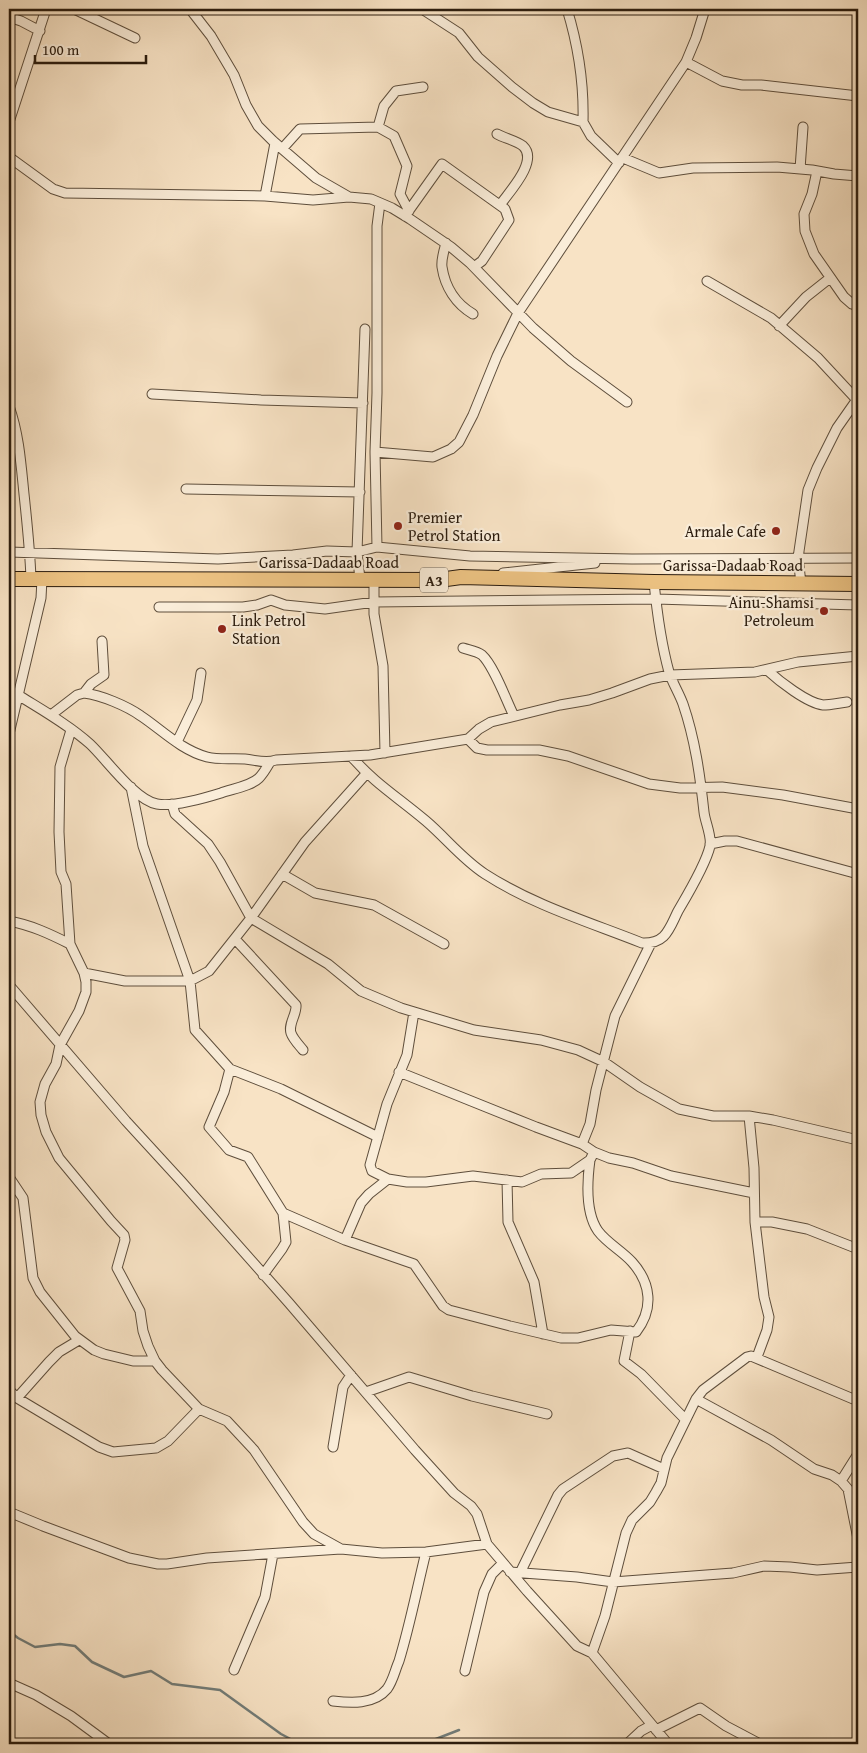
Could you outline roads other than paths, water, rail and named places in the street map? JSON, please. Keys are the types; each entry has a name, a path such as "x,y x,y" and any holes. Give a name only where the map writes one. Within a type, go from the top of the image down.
{"highway":[{"name":"Garissa-Dadaab Road","path":"9,579 120,581 439,580 461,577 654,582 858,584"}],"street":[{"path":"9,122 46,9"},
{"path":"74,9 135,38"},
{"path":"190,9 211,36 234,75 246,105 258,126 278,146 316,178 349,197"},
{"path":"422,9 459,33 478,57 533,103 548,112 583,122"},
{"path":"567,9 577,44 584,106 583,122 591,136 621,161 659,173 693,168 777,167 858,176"},
{"path":"375,452 434,458 452,449 459,442 473,415 497,356 518,312 686,62 696,38 704,9"},
{"path":"9,17 21,20 40,32"},
{"path":"686,62 722,81 742,85 761,85 858,96"},
{"path":"378,127 384,106 396,91 423,87"},
{"path":"265,196 278,146 300,129 378,127 394,136 407,166 400,194 407,214"},
{"path":"800,169 803,127"},
{"path":"497,134 522,146 528,154 527,168 500,205"},
{"path":"9,157 53,189 65,193 265,196 313,200 349,197 371,199 407,214 446,244 474,267 518,312 571,361 627,402"},
{"path":"407,214 442,164 500,205 505,209 509,220 482,262 474,267"},
{"path":"817,171 812,194 804,214 805,231 814,254 830,278 844,297 852,304 858,306"},
{"path":"376,547 377,226 380,203"},
{"path":"446,244 441,265 450,291 462,307 473,314"},
{"path":"779,326 806,297 830,278"},
{"path":"707,281 771,318 818,358 857,399 837,428 808,490 798,558 801,584"},
{"path":"365,329 358,552 374,602 374,614 383,666 385,753"},
{"path":"152,394 363,403"},
{"path":"9,406 14,419 19,445 30,552 42,598 9,734"},
{"path":"186,489 360,492"},
{"path":"9,552 218,559 293,555 327,551 358,552 376,547 470,556 632,559 858,558"},
{"path":"461,577 632,559"},
{"path":"351,756 366,774 427,821 466,860 484,874 515,892 642,943 660,941 668,931 693,884 710,844 704,814 696,750 678,689 670,675 660,634 654,582"},
{"path":"160,607 244,607 271,600 285,605 325,609 374,602 656,599 858,605"},
{"path":"84,693 91,684 104,675 102,641"},
{"path":"463,648 479,653 486,660 514,716"},
{"path":"51,716 77,695 84,693 126,708 141,716 187,749 207,757 270,762 276,760 351,756 385,753 468,739 479,729 491,722 588,700 642,681 670,675 755,672 798,662 858,656"},
{"path":"766,670 799,695 822,705 847,702"},
{"path":"177,742 197,700 201,673"},
{"path":"18,695 90,744 130,787 157,804 172,804 209,797 255,781 270,762"},
{"path":"71,730 60,767 58,792 61,872 66,884 70,944 84,974 86,992 79,1011 60,1045 56,1064 40,1102 40,1115 59,1158 124,1235 125,1240 118,1268 140,1311 143,1331 155,1361 199,1409 228,1421 254,1450 303,1522 314,1534 341,1550"},
{"path":"468,739 477,748 487,750 539,750 568,756 649,784 680,788 722,787 749,790 858,809"},
{"path":"84,974 124,981 190,981 208,971 251,918 305,842 366,774"},
{"path":"130,787 143,846 190,981 195,1030 230,1069 281,1089 378,1137"},
{"path":"172,804 176,814 208,844 251,918 328,964 361,991 414,1012 481,1032 553,1042 578,1050 604,1062 640,1088 679,1109 714,1116 749,1116 773,1120 858,1140"},
{"path":"710,844 738,840 858,874"},
{"path":"282,874 315,893 374,905 444,944"},
{"path":"9,920 32,926 70,944"},
{"path":"235,939 296,1005 290,1028 291,1034 302,1050"},
{"path":"582,1144 590,1124 594,1100 615,1016 651,943"},
{"path":"9,986 415,1450 454,1493 471,1506 477,1514 487,1544 503,1563 515,1573 577,1646 592,1653 667,1744"},
{"path":"414,1012 407,1055 387,1104 370,1165 372,1171 388,1179 406,1182 426,1182 473,1176 522,1182 540,1174 568,1174 592,1156"},
{"path":"230,1069 224,1092 210,1129 229,1150 248,1157 283,1213 286,1242 263,1275"},
{"path":"399,1072 536,1128 582,1144 592,1156 633,1164 671,1176 754,1193"},
{"path":"749,1116 754,1168 755,1222 764,1297 769,1317 767,1330 757,1357"},
{"path":"283,1213 345,1240 416,1265 443,1306 449,1310 561,1338 578,1338 611,1330 636,1332 642,1323 648,1303 648,1293 642,1278 632,1263 597,1229 588,1196 592,1156"},
{"path":"9,1177 23,1198 32,1269 35,1283 40,1292 79,1340 94,1350 133,1361 155,1361"},
{"path":"345,1240 361,1203 388,1179"},
{"path":"507,1180 508,1222 534,1282 543,1334"},
{"path":"755,1222 772,1222 806,1229 858,1249"},
{"path":"630,1331 624,1361 641,1374 685,1419"},
{"path":"17,1398 59,1352 79,1340"},
{"path":"592,1653 605,1616 626,1533 632,1520 650,1502 656,1492 667,1458 685,1419 703,1390 747,1356 757,1357 858,1401"},
{"path":"333,1447 343,1387 351,1375"},
{"path":"366,1392 409,1377 472,1396 547,1414"},
{"path":"9,1390 17,1398 99,1447 113,1452 156,1448 168,1441 199,1409"},
{"path":"696,1399 771,1440 814,1469 832,1475 841,1481 848,1489 858,1539"},
{"path":"515,1573 562,1490 613,1456 628,1454 664,1470"},
{"path":"841,1481 858,1454"},
{"path":"9,1512 129,1558 167,1564 207,1558 341,1550 382,1553 426,1552 487,1544"},
{"path":"332,1701 352,1704 379,1695 386,1690 392,1680 404,1643 426,1552"},
{"path":"234,1670 265,1597 273,1554"},
{"path":"465,1671 484,1592 492,1574 503,1563"},
{"path":"515,1573 577,1577 613,1582 733,1573 764,1566 817,1570 858,1567"},
{"path":"9,1683 71,1716 109,1744"},
{"path":"627,1744 641,1731 700,1708 726,1726 760,1744"}],"waterway":[{"path":"9,1631 35,1647 60,1644 75,1646 92,1662 124,1677 151,1671 172,1684 220,1690 281,1734 300,1744"},
{"path":"423,1744 459,1730"}],"place":[{"name":"Premier Petrol Station","path":"398,526"},
{"name":"Armale Cafe","path":"776,531"},
{"name":"Ainu-Shamsi Petroleum","path":"824,611"},
{"name":"Link Petrol Station","path":"222,629"}]}
